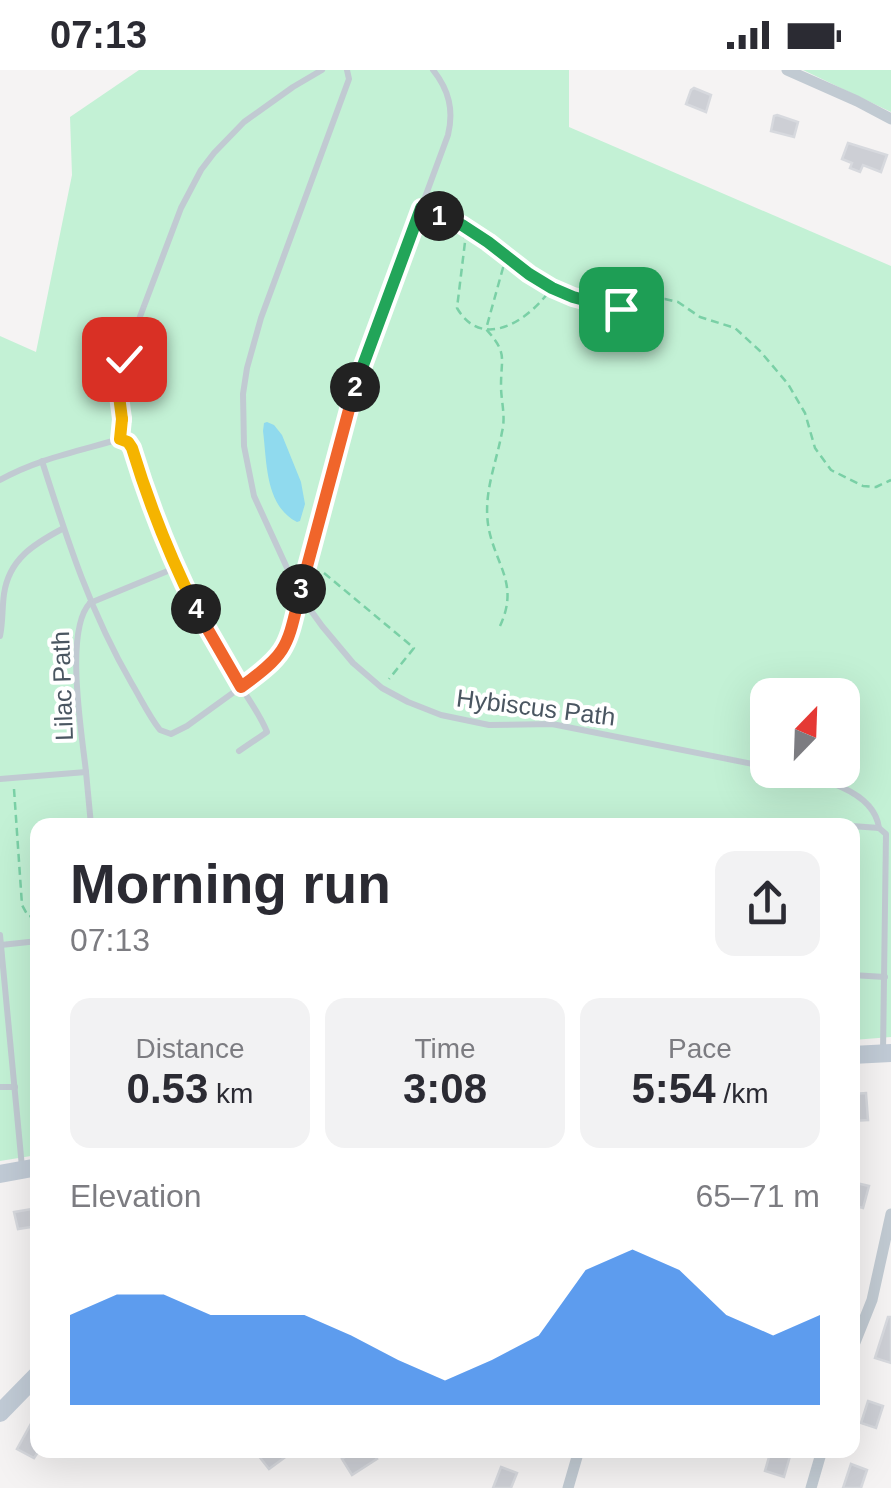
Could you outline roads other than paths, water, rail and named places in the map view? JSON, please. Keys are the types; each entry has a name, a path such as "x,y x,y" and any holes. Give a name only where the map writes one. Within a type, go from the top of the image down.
{"main road":[{"path":"860,1055 887,1053"},
{"path":"0,1174 30,1169"},
{"path":"2,1407 30,1381"}],"street":[{"path":"787,70 891,120"},
{"path":"860,1330 872,1300 891,1214"},
{"path":"568,1488 577,1458"},
{"path":"811,1488 820,1458"}],"lane":[{"path":"120,439 123,424 118,388 124,359 190,189 214,153 244,122 322,70"},
{"name":"Hybiscus Path","path":"347,70 348,79 253,343 244,394 244,446 254,496 299,594 353,663 382,688 408,702 467,722 552,724 750,763"},
{"path":"42,461 90,602 118,660 163,732 175,733 270,666 282,652 292,629 354,392 448,135 450,99 433,70"},
{"path":"421,208 462,225"},
{"path":"0,480 42,461 120,439 128,442 198,615 260,714 266,732 240,752"},
{"path":"0,636 4,593 14,565 34,544 62,529"},
{"path":"90,602 176,568"},
{"name":"Lilac Path","path":"90,602 82,610 76,635 90,818"},
{"name":"Lilac Path","path":"0,778 86,772"},
{"path":"839,788 857,795 877,817 879,828"},
{"path":"860,827 879,828 886,834 887,1053"},
{"path":"0,934 14,1087 30,1169"},
{"path":"0,945 30,942"},
{"path":"860,975 885,977"},
{"path":"0,1087 14,1087"}],"water":[{"path":"267,422 282,435 301,482 305,504 297,522 287,515 273,494 263,431"}]}
